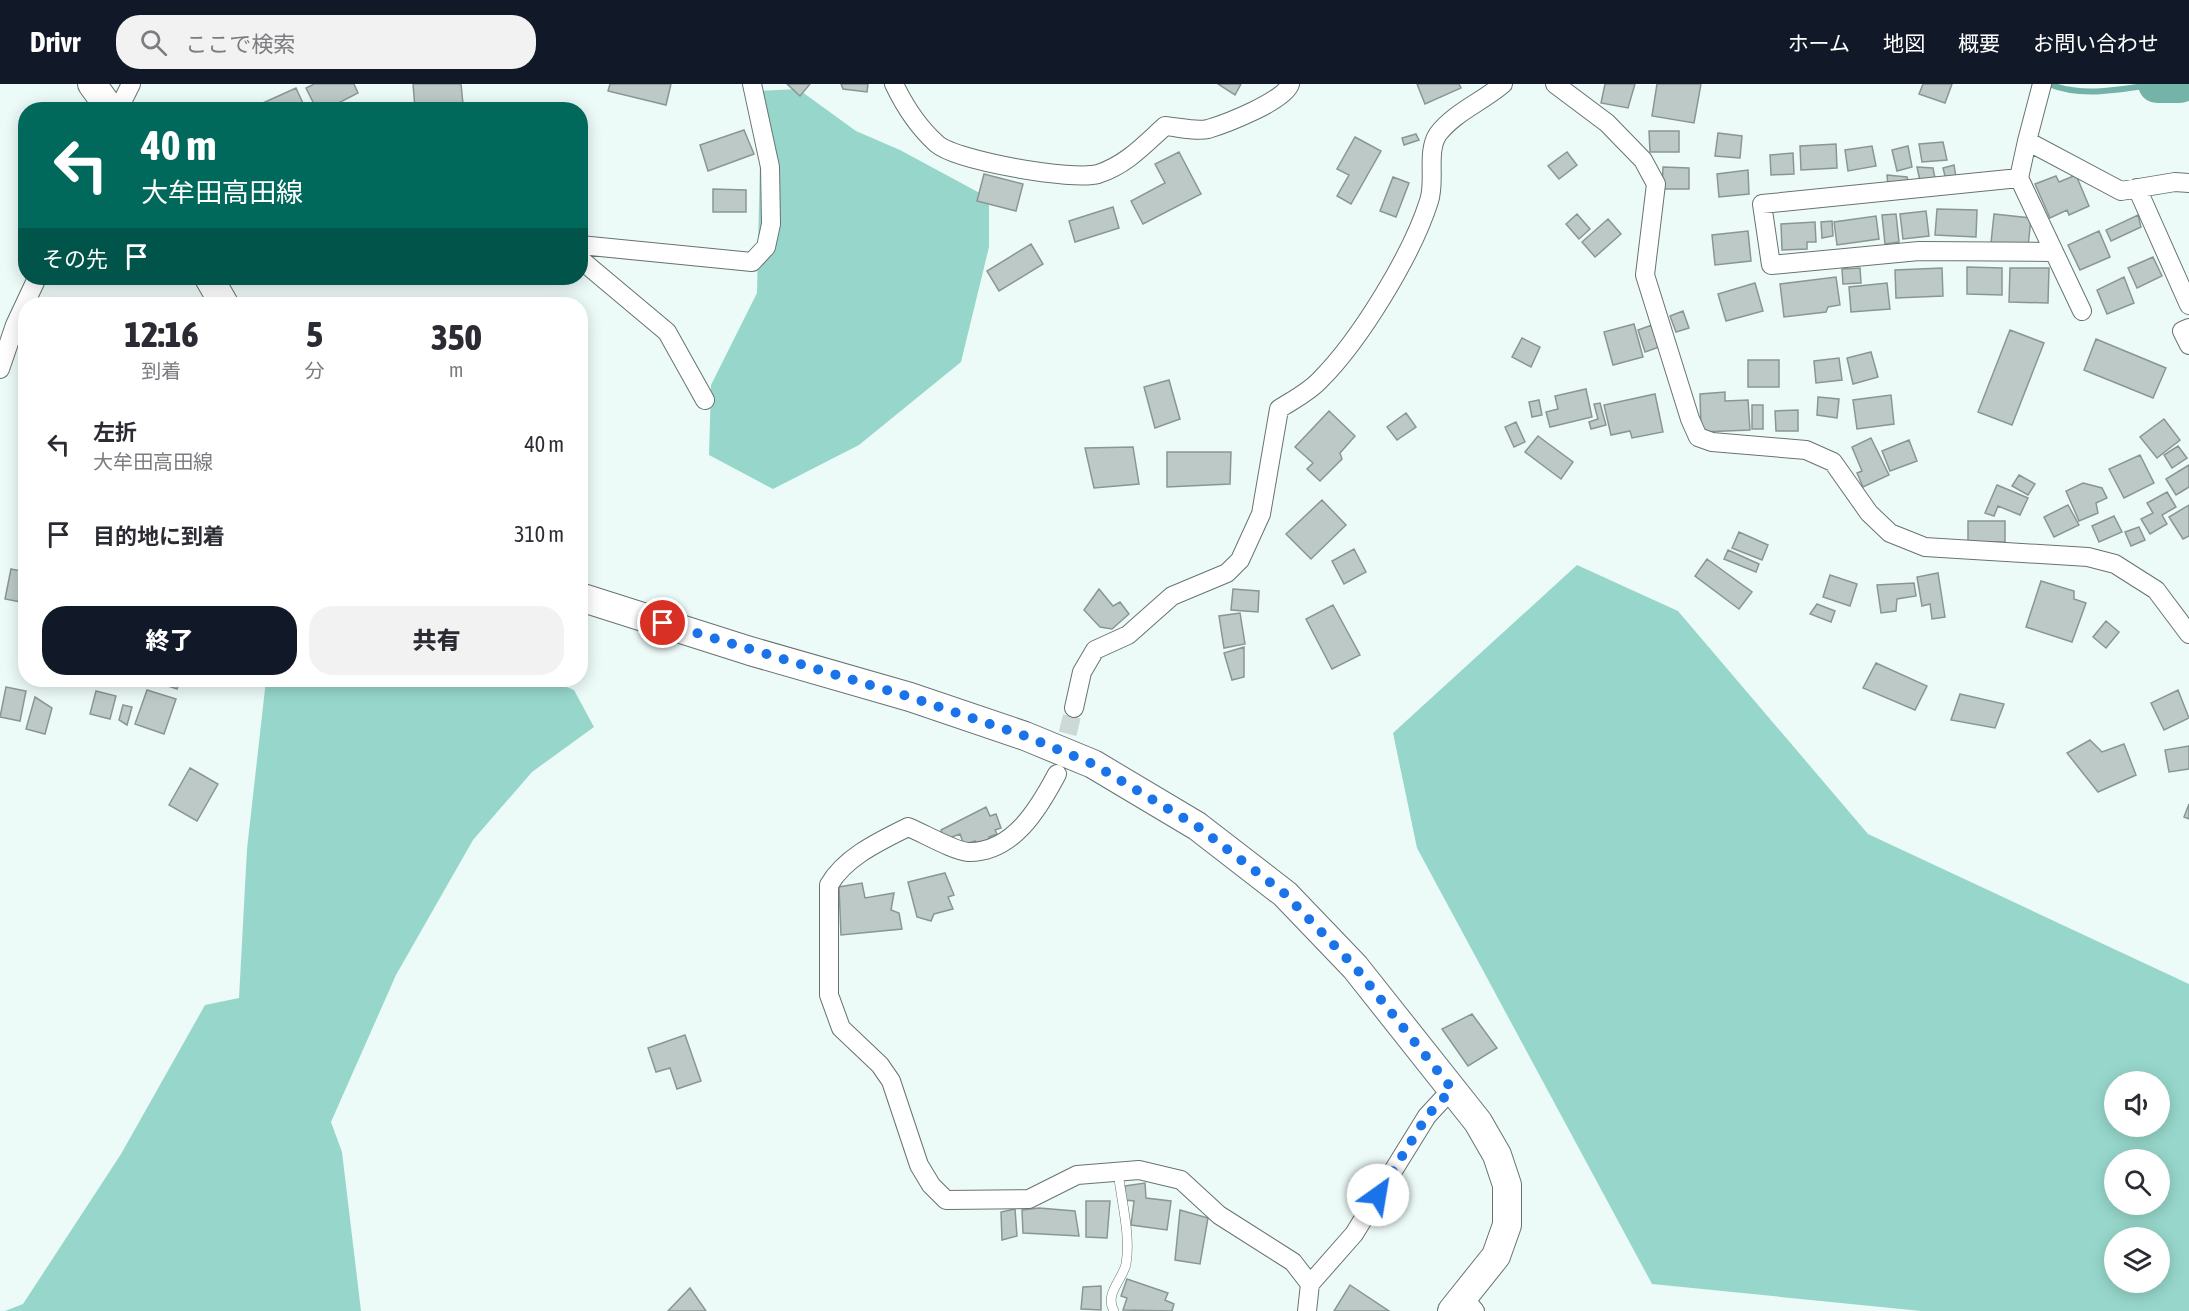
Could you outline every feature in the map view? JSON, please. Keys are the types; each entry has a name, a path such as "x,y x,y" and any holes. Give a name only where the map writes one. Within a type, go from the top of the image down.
{"main road":[{"path":"92,84 105,102"},
{"path":"588,600 910,697 1025,736 1093,764 1197,826 1285,894 1355,967 1478,1122 1497,1155 1507,1185 1507,1225 1496,1256 1464,1306"}],"street":[{"path":"122,102 131,84"},
{"path":"588,246 752,262 766,247 771,224 770,167 752,84"},
{"path":"894,84 915,120 938,145 978,160 1053,174 1096,175 1122,165 1165,126 1206,130 1276,100 1290,84"},
{"path":"1074,708 1082,672 1095,650 1128,634 1172,596 1227,573 1240,560 1261,514 1279,409 1320,381 1360,332 1416,237 1432,191 1432,156 1436,137 1451,120 1503,84"},
{"path":"1555,84 1607,123 1643,160 1656,184 1646,275 1690,419 1698,437 1712,442 1806,450 1833,462 1869,513 1890,533 1925,547 2088,557 2115,564 2156,590 2189,634"},
{"path":"2041,87 2019,178 2082,311"},
{"path":"2027,141 2121,191 2175,182 2189,183"},
{"path":"2019,178 1762,204 1770,266 1919,251 2054,252"},
{"path":"2137,188 2189,305"},
{"path":"588,266 667,332 705,400"},
{"path":"0,369 7,326 18,308"},
{"path":"2189,328 2182,331 2189,345"},
{"path":"1057,774 1018,833 996,846 967,852 908,827 883,840 838,870 829,885 829,994 841,1028 880,1065 891,1081 919,1165 931,1185 946,1200 1029,1199 1077,1175 1139,1170 1181,1180 1219,1215 1293,1262 1310,1284"},
{"path":"1307,1311 1310,1284 1354,1234 1427,1116 1452,1089"}],"lane":[{"path":"1114,1311 1111,1306 1114,1287 1125,1268 1128,1254 1118,1171"}],"green space":[{"path":"798,89 856,131 900,150 989,198 989,247 961,362 859,445 773,489 709,455 711,385 757,293 760,159 755,91"},
{"path":"1577,565 1678,611 1868,834 2189,984 2189,1311 1921,1311 1652,1284 1417,848 1393,733"},
{"path":"265,687 566,687 574,690 594,727 532,772 473,840 396,975 331,1122 342,1152 361,1311 5,1311 23,1304 121,1154 205,1005 239,998 247,849"}],"building":[{"path":"314,84 354,84 358,93 341,102 313,102 306,88"},
{"path":"413,84 461,84 463,102 414,102"},
{"path":"610,84 671,84 666,105 608,91"},
{"path":"787,84 810,84 800,96"},
{"path":"841,84 868,84 867,92 843,89"},
{"path":"1218,84 1241,84 1235,95"},
{"path":"1417,84 1459,84 1461,88 1425,104"},
{"path":"1605,84 1635,84 1628,108 1601,103"},
{"path":"1657,84 1701,84 1694,123 1652,116"},
{"path":"1923,84 1952,84 1945,103 1919,94"},
{"path":"296,88 302,102 265,102"},
{"path":"744,130 754,154 708,171 700,145"},
{"path":"1649,131 1679,131 1679,152 1650,152"},
{"path":"1718,133 1742,136 1740,158 1715,156"},
{"path":"1416,134 1419,140 1404,145 1402,138"},
{"path":"1355,137 1381,151 1351,204 1337,196 1349,175 1337,169"},
{"path":"1943,142 1947,160 1922,162 1919,144"},
{"path":"1836,144 1837,168 1801,170 1800,146"},
{"path":"1872,146 1876,166 1848,171 1845,150"},
{"path":"1908,146 1912,167 1897,171 1892,150"},
{"path":"1179,152 1201,194 1143,224 1131,201 1165,183 1155,164"},
{"path":"1567,152 1577,165 1559,179 1548,166"},
{"path":"1793,153 1794,174 1771,175 1770,155"},
{"path":"1954,165 1956,177 1946,180 1943,168"},
{"path":"1663,167 1689,168 1689,189 1662,189"},
{"path":"1917,167 1933,168 1935,178 1920,181"},
{"path":"1748,170 1749,194 1719,197 1717,174"},
{"path":"984,174 1023,184 1016,211 977,201"},
{"path":"1887,175 1907,177 1909,184 1888,186"},
{"path":"2076,175 2089,206 2069,215 2067,210 2050,218 2035,184 2056,176 2059,182"},
{"path":"1393,177 1409,183 1396,217 1380,211"},
{"path":"713,189 746,190 746,212 713,212"},
{"path":"1113,207 1119,228 1075,242 1069,221"},
{"path":"1937,209 1977,210 1976,237 1935,235"},
{"path":"1926,211 1929,236 1903,239 1900,214"},
{"path":"1577,214 1590,229 1579,239 1566,224"},
{"path":"1896,214 1899,242 1885,244 1882,215"},
{"path":"1994,214 2031,218 2028,247 1991,243"},
{"path":"2138,215 2141,227 2111,241 2106,230"},
{"path":"1876,216 1879,239 1837,245 1834,222"},
{"path":"1608,219 1621,234 1595,257 1582,242"},
{"path":"1832,221 1833,236 1822,238 1821,222"},
{"path":"1815,222 1816,242 1807,242 1807,249 1782,250 1781,224"},
{"path":"1748,231 1751,261 1715,265 1712,235"},
{"path":"2099,231 2110,257 2080,270 2068,245"},
{"path":"1031,244 1043,264 999,291 987,271"},
{"path":"2153,257 2162,276 2137,288 2128,268"},
{"path":"1967,267 2002,268 2002,295 1967,294"},
{"path":"1860,268 1861,283 1843,284 1842,269"},
{"path":"1942,268 1943,296 1896,298 1895,270"},
{"path":"2010,268 2049,268 2048,303 2009,302"},
{"path":"1836,277 1840,305 1828,307 1826,312 1784,317 1780,284"},
{"path":"2124,277 2134,303 2107,314 2097,290"},
{"path":"1755,283 1763,311 1726,321 1718,294"},
{"path":"1887,283 1890,309 1851,312 1849,287"},
{"path":"1683,311 1689,328 1676,332 1670,316"},
{"path":"1634,324 1643,357 1613,365 1604,332"},
{"path":"1652,325 1659,347 1645,352 1638,330"},
{"path":"2010,330 2044,343 2012,425 1978,412"},
{"path":"1522,338 1540,347 1531,367 1512,357"},
{"path":"2096,339 2166,368 2153,398 2084,370"},
{"path":"1871,352 1878,377 1853,384 1847,358"},
{"path":"1839,358 1842,380 1816,383 1814,361"},
{"path":"1748,360 1779,360 1779,387 1748,387"},
{"path":"1169,380 1180,419 1155,428 1144,387"},
{"path":"1586,389 1592,417 1550,427 1546,412 1558,409 1555,396"},
{"path":"1725,392 1725,401 1748,400 1750,430 1701,432 1700,394"},
{"path":"1655,394 1663,432 1632,438 1630,431 1611,435 1604,405"},
{"path":"1891,395 1894,424 1857,429 1853,400"},
{"path":"1818,397 1839,399 1837,418 1817,415"},
{"path":"1539,400 1542,415 1532,417 1529,402"},
{"path":"1600,403 1606,425 1591,429 1589,422 1598,419 1594,404"},
{"path":"1752,405 1763,405 1763,429 1752,429"},
{"path":"1798,410 1798,431 1776,431 1775,411"},
{"path":"1329,411 1355,436 1340,453 1342,459 1320,481 1307,469 1313,463 1295,447"},
{"path":"1406,413 1416,427 1397,440 1387,427"},
{"path":"2164,419 2180,440 2157,458 2140,437"},
{"path":"1516,422 1525,442 1514,447 1505,427"},
{"path":"1538,436 1573,462 1561,479 1525,452"},
{"path":"1871,438 1889,475 1863,487 1857,473 1862,471 1852,447"},
{"path":"1909,440 1917,461 1890,471 1882,451"},
{"path":"2178,446 2187,458 2172,468 2164,455"},
{"path":"1133,447 1139,484 1094,488 1085,448"},
{"path":"1167,452 1231,452 1230,484 1167,487"},
{"path":"2140,455 2154,483 2124,498 2109,469"},
{"path":"2189,465 2189,487 2176,495 2166,479"},
{"path":"2019,475 2035,484 2028,495 2012,486"},
{"path":"2083,483 2102,488 2107,498 2096,503 2098,513 2079,521 2066,491"},
{"path":"1997,485 2028,498 2020,515 1998,506 1994,516 1985,513"},
{"path":"2167,492 2176,507 2162,515 2167,524 2150,534 2141,519 2153,513 2147,503"},
{"path":"1322,500 1346,525 1311,559 1286,534"},
{"path":"2068,505 2079,525 2054,537 2044,517"},
{"path":"2189,505 2189,536 2183,539 2169,517"},
{"path":"2114,516 2122,532 2099,542 2092,526"},
{"path":"1968,521 2005,521 2005,542 1968,542"},
{"path":"2139,527 2145,540 2131,546 2125,532"},
{"path":"1739,532 1768,545 1762,560 1732,548"},
{"path":"1354,549 1366,572 1344,584 1332,561"},
{"path":"1728,550 1759,564 1756,572 1724,559"},
{"path":"1707,559 1752,592 1739,609 1695,576"},
{"path":"11,569 18,570 18,601 5,599"},
{"path":"1938,573 1945,617 1932,619 1930,604 1922,606 1917,577"},
{"path":"1830,575 1857,584 1850,606 1823,597"},
{"path":"2041,581 2074,591 2074,599 2086,603 2072,642 2026,627"},
{"path":"1914,583 1916,596 1897,599 1896,611 1881,613 1877,585"},
{"path":"1099,589 1113,606 1120,602 1129,614 1112,629 1100,627 1084,610"},
{"path":"1233,589 1259,591 1258,612 1231,610"},
{"path":"1817,604 1835,611 1831,622 1810,614"},
{"path":"1333,605 1360,655 1332,669 1306,619"},
{"path":"1240,613 1245,644 1224,648 1219,616"},
{"path":"2106,621 2119,632 2106,648 2093,637"},
{"path":"1244,647 1244,677 1232,680 1224,653"},
{"path":"1876,663 1927,686 1915,710 1863,688"},
{"path":"6,687 26,691 20,721 0,717"},
{"path":"147,690 176,699 164,734 135,724"},
{"path":"2178,690 2189,718 2164,730 2151,703"},
{"path":"96,691 116,696 110,719 90,714"},
{"path":"1960,694 2004,704 1995,728 1951,720"},
{"path":"35,697 52,708 45,734 26,729"},
{"path":"123,705 132,707 127,725 119,720"},
{"path":"2090,740 2102,752 2124,744 2136,775 2098,792 2067,753"},
{"path":"2189,746 2189,769 2169,772 2165,750"},
{"path":"190,768 218,784 197,821 169,805"},
{"path":"2189,804 2189,819 2184,817"},
{"path":"986,807 990,816 996,814 1001,828 995,830 997,834 989,837 990,841 977,846 975,841 964,845 960,834 944,840 941,830"},
{"path":"945,873 954,895 948,897 953,909 934,914 931,921 917,917 908,882"},
{"path":"862,883 865,898 894,893 891,910 899,913 902,929 841,935 839,887"},
{"path":"1472,1014 1497,1048 1468,1066 1442,1029"},
{"path":"685,1035 701,1081 677,1089 670,1068 656,1072 648,1048"},
{"path":"1145,1183 1146,1198 1171,1201 1167,1230 1131,1225 1134,1201 1125,1200 1125,1186"},
{"path":"1086,1201 1110,1201 1107,1238 1086,1237"},
{"path":"1039,1208 1075,1211 1079,1236 1023,1233 1022,1210"},
{"path":"1015,1209 1017,1236 1002,1240 1001,1212"},
{"path":"1180,1210 1208,1218 1200,1264 1175,1260"},
{"path":"1127,1279 1168,1293 1165,1300 1174,1304 1172,1311 1123,1310 1127,1298 1121,1296"},
{"path":"1350,1285 1389,1311 1334,1311"},
{"path":"1101,1286 1101,1310 1081,1309 1083,1287"},
{"path":"690,1288 706,1311 668,1311"}],"waterway":[{"path":"2049,84 2075,91 2117,90 2157,84"},
{"path":"2157,84 2180,84"}],"tunnel":[{"path":"1061,760 1074,708"}],"route":[{"path":"663,623 750,651 910,697 1025,736 1093,764 1197,826 1285,894 1355,967 1452,1089 1427,1116 1378,1195"}]}
